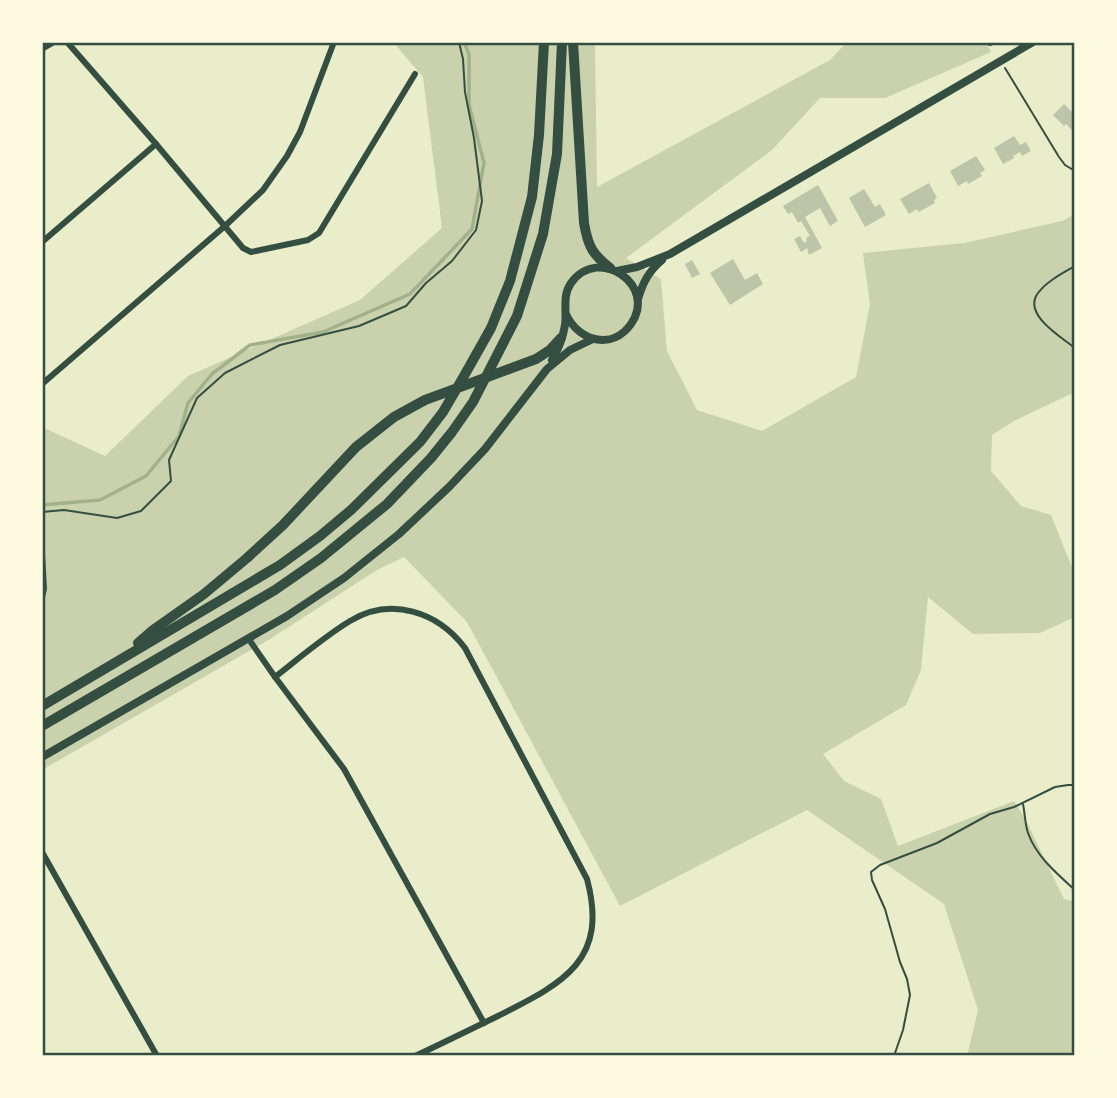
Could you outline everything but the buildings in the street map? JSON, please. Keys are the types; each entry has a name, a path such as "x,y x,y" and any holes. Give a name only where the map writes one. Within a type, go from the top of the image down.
{"highway":[{"path":"42,706 279,565 320,536 378,485 420,442 443,412 491,328 510,281 522,240 532,197 539,135 544,42"},
{"path":"42,726 275,590 321,558 387,504 452,432 472,402 517,316 543,234 557,154 562,42"},
{"path":"573,42 584,223 590,249 613,270"},
{"path":"117,662 153,630 204,594 247,558 283,525 356,447 394,417 425,400 536,359 550,350 561,338"}],"street":[{"path":"42,49 54,42"},
{"path":"67,42 243,248 251,252 315,237 319,233 415,74"},
{"path":"42,384 225,226 262,190 287,156 300,132 334,42"},
{"path":"42,757 287,616 344,578 399,534 485,449 547,369 561,338 567,292 572,281 581,274 592,269 637,267 670,254 1033,42"},
{"path":"42,242 156,144"},
{"path":"566,314 570,323 584,336 605,340 616,337 632,322 648,274 670,254"},
{"path":"613,270 630,282 638,300"},
{"path":"547,369 570,350 593,339"},
{"path":"42,553 42,597"},
{"path":"275,677 349,621 369,612 394,609 421,613 446,627 465,648 587,878 593,899 593,926 583,956 574,968 542,994 415,1056"},
{"path":"248,638 344,769 484,1023"},
{"path":"42,852 157,1056"}],"path":[{"path":"42,512 64,510 117,518 141,511 171,481 169,460 197,398 225,373 280,345 359,326 405,306 452,261 476,230 482,201 459,42"},
{"path":"1001,61 1059,158 1075,171"},
{"path":"1075,266 1045,286 1037,295 1035,309 1045,325 1075,348"},
{"path":"894,1056 903,1030 910,995 885,909 871,872 880,865 937,843 990,814 1022,803 1055,787 1075,785"},
{"path":"1022,803 1027,831 1037,851 1056,874 1075,890"}],"green space":[{"path":"393,42 595,42 597,187 830,60 847,42 986,42 991,52 885,98 820,98 772,150 626,258 661,279 667,351 697,410 762,431 856,377 870,304 863,253 964,243 1062,221 1075,214 1075,392 1014,421 992,435 991,471 1021,506 1051,515 1075,575 1075,617 1040,633 973,634 928,597 921,670 906,705 823,754 844,781 881,799 898,846 1014,801 1064,899 1075,902 1075,1056 967,1056 978,1010 944,904 807,810 620,906 467,622 404,557 377,570 270,639 42,770 42,427 105,456 188,376 360,300 442,228 423,77"}],"waterway":[{"path":"42,505 100,500 146,476 179,436 188,403 212,374 250,345 323,332 410,294 472,229 484,163 469,105 469,54 464,42"}]}
